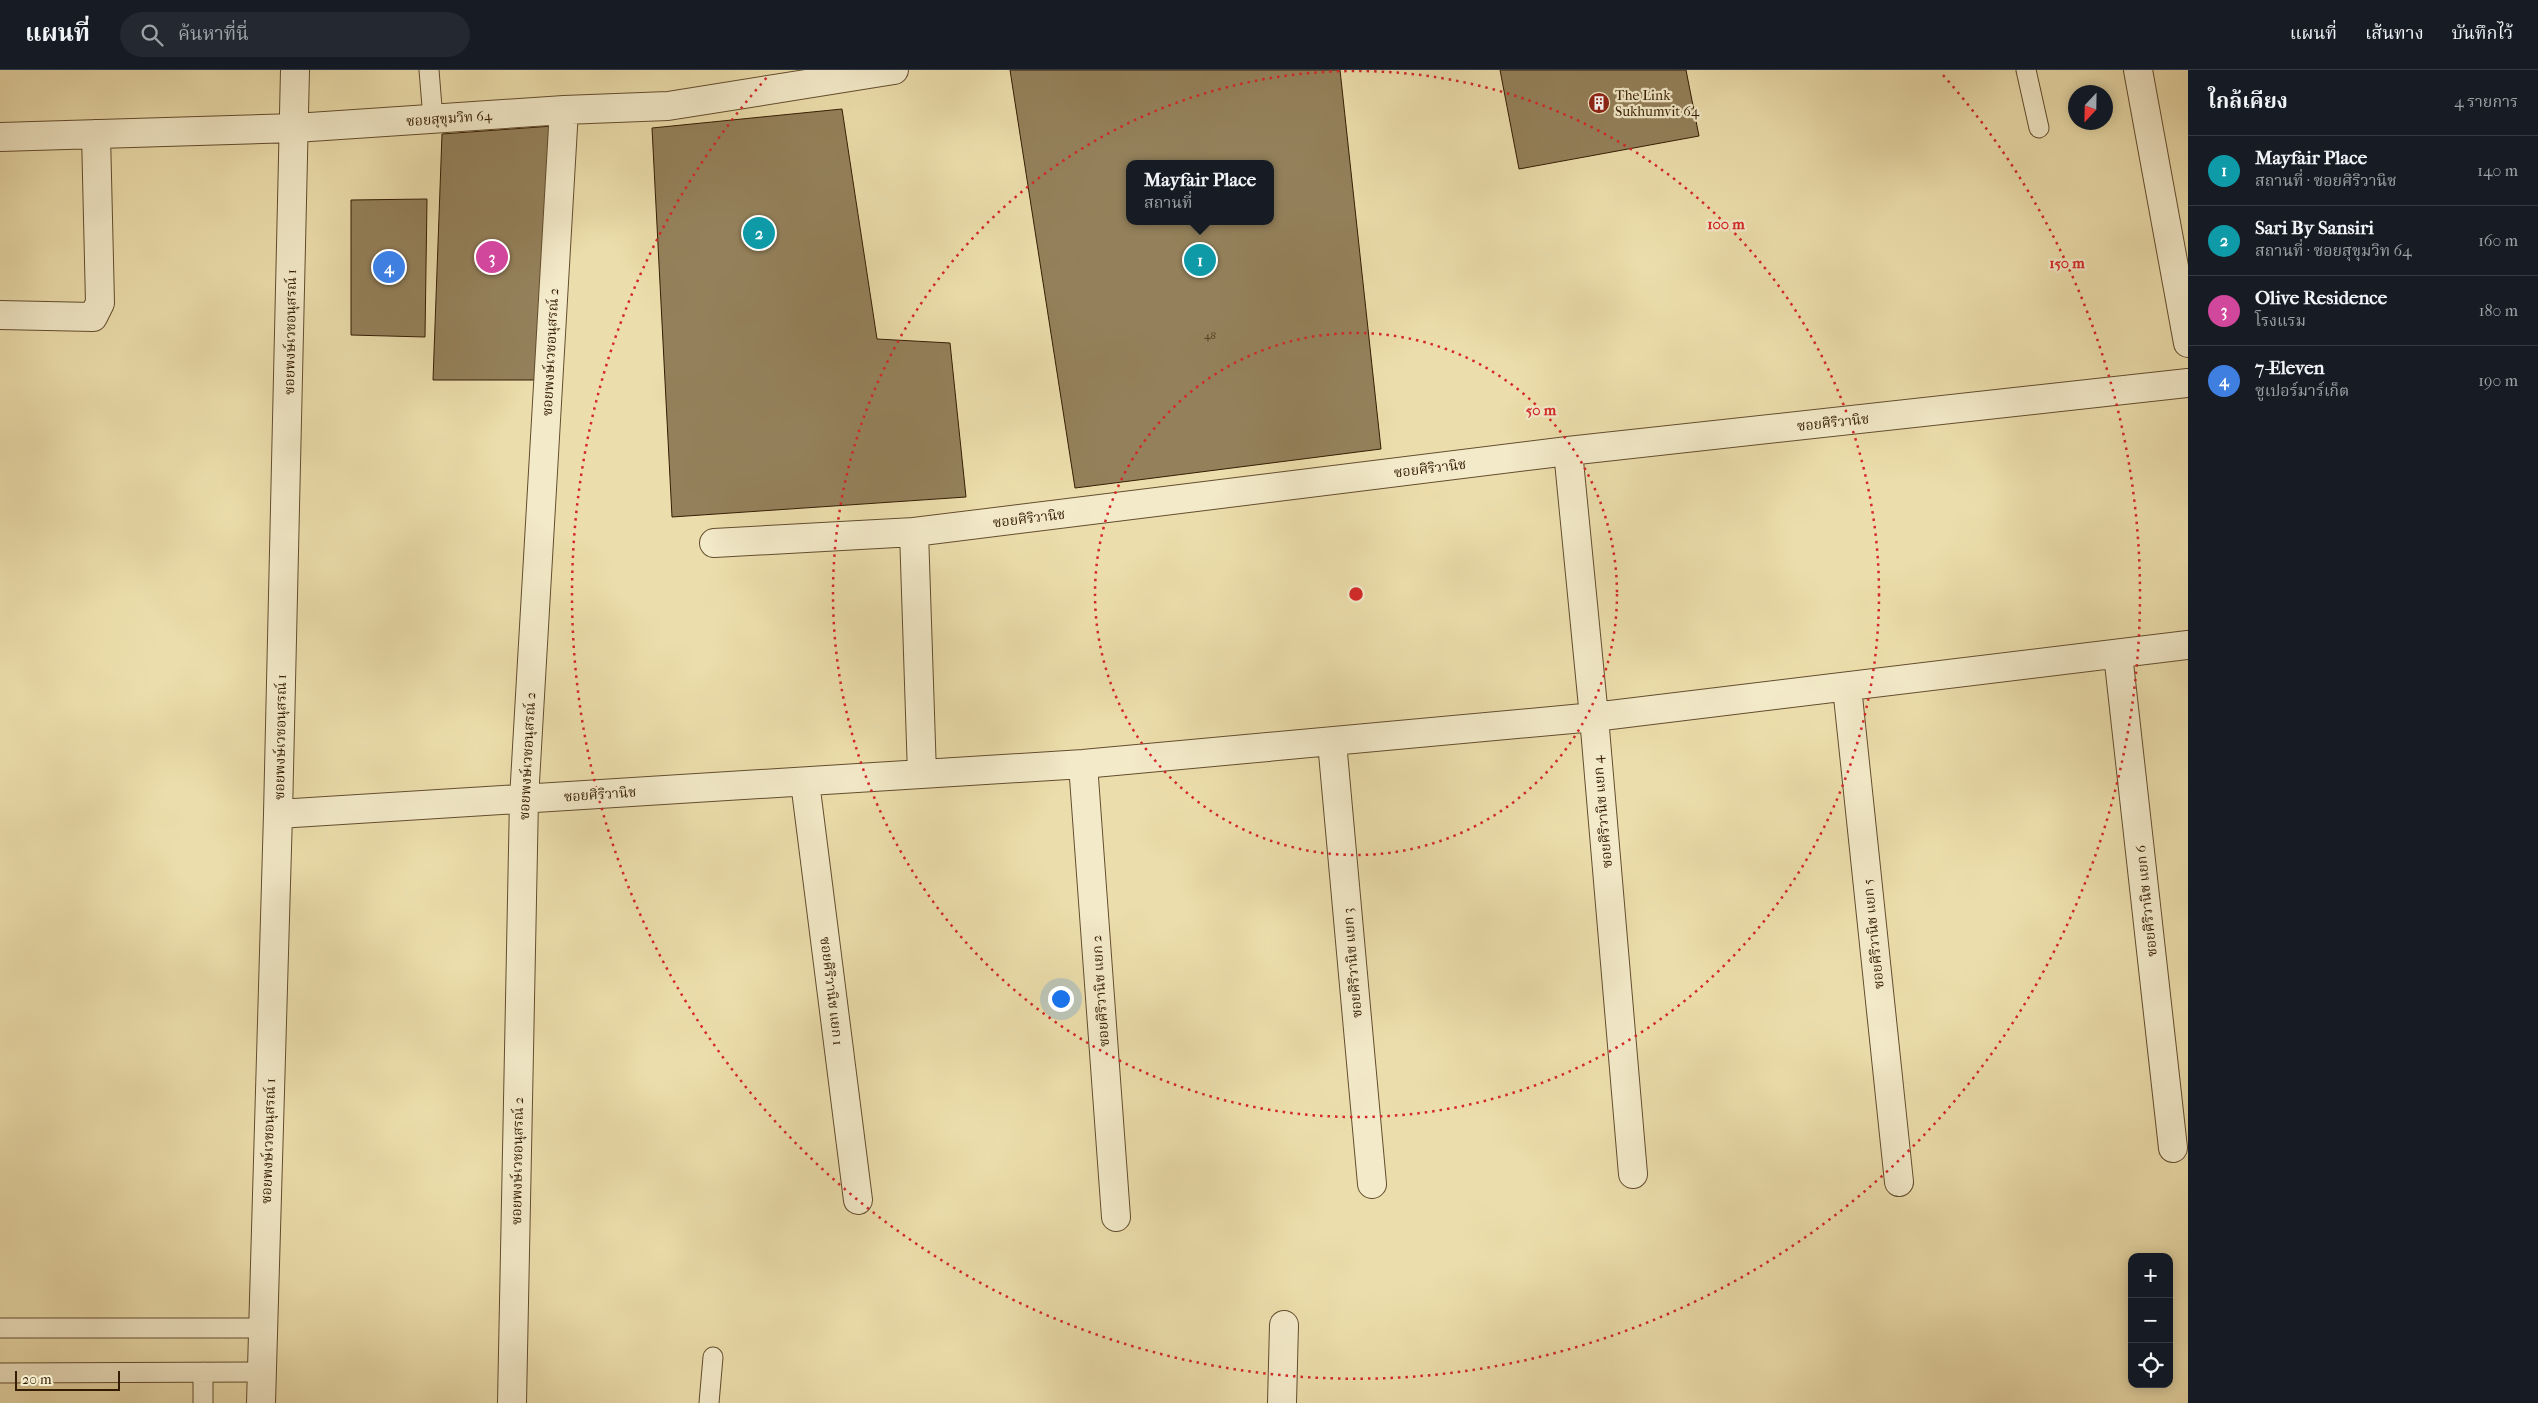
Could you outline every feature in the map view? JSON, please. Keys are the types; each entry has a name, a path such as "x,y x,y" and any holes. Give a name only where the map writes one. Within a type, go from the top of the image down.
{"street":[{"name":"ซอยพงษ์เวชอนุสรณ์ 1","path":"261,1403 278,814 295,70"},
{"name":"ซอยสุขุมวิท 64","path":"0,137 295,128 564,110 668,106 894,70"},
{"path":"2138,70 2188,343"},
{"name":"ซอยพงษ์เวชอนุสรณ์ 2","path":"512,1403 524,799 564,110"},
{"path":"0,315 93,317 100,303 96,134"},
{"name":"ซอยศิริวานิช","path":"714,542 914,532 1568,451 2188,383"},
{"name":"ซอยศิริวานิช แยก 4","path":"1568,451 1594,717 1633,1174"},
{"path":"914,532 922,774"},
{"name":"ซอยศิริวานิช","path":"278,814 1083,764 1332,742 1594,717 2188,645"},
{"name":"ซอยศิริวานิช แยก 6","path":"2118,654 2174,1148"},
{"name":"ซอยศิริวานิช แยก 5","path":"1847,687 1899,1182"},
{"name":"ซอยศิริวานิช แยก 3","path":"1332,742 1372,1184"},
{"name":"ซอยศิริวานิช แยก 2","path":"1083,764 1116,1217"},
{"name":"ซอยศิริวานิช แยก 1","path":"805,782 858,1200"},
{"path":"1282,1403 1284,1324"}],"lane":[{"path":"429,70 433,119"},
{"path":"2026,70 2039,128"},
{"path":"0,1328 262,1328"},
{"path":"709,1403 713,1357"},
{"path":"203,1372 203,1403"},
{"path":"0,1373 261,1372"}],"building":[{"path":"1010,70 1340,70 1381,449 1075,488"},
{"name":"The Link Sukhumvit 64","path":"1500,70 1686,70 1699,136 1519,169"},
{"path":"842,109 877,339 950,343 966,497 672,517 652,128"},
{"path":"553,126 539,380 433,380 442,134"},
{"path":"427,199 425,337 351,335 351,200"}],"place":[{"name":"The Link Sukhumvit 64","path":"1599,103"},
{"name":"Sari By Sansiri","path":"759,233"},
{"name":"Olive Residence","path":"492,257"},
{"name":"Mayfair Place","path":"1200,260"},
{"name":"7-Eleven","path":"389,267"}]}
